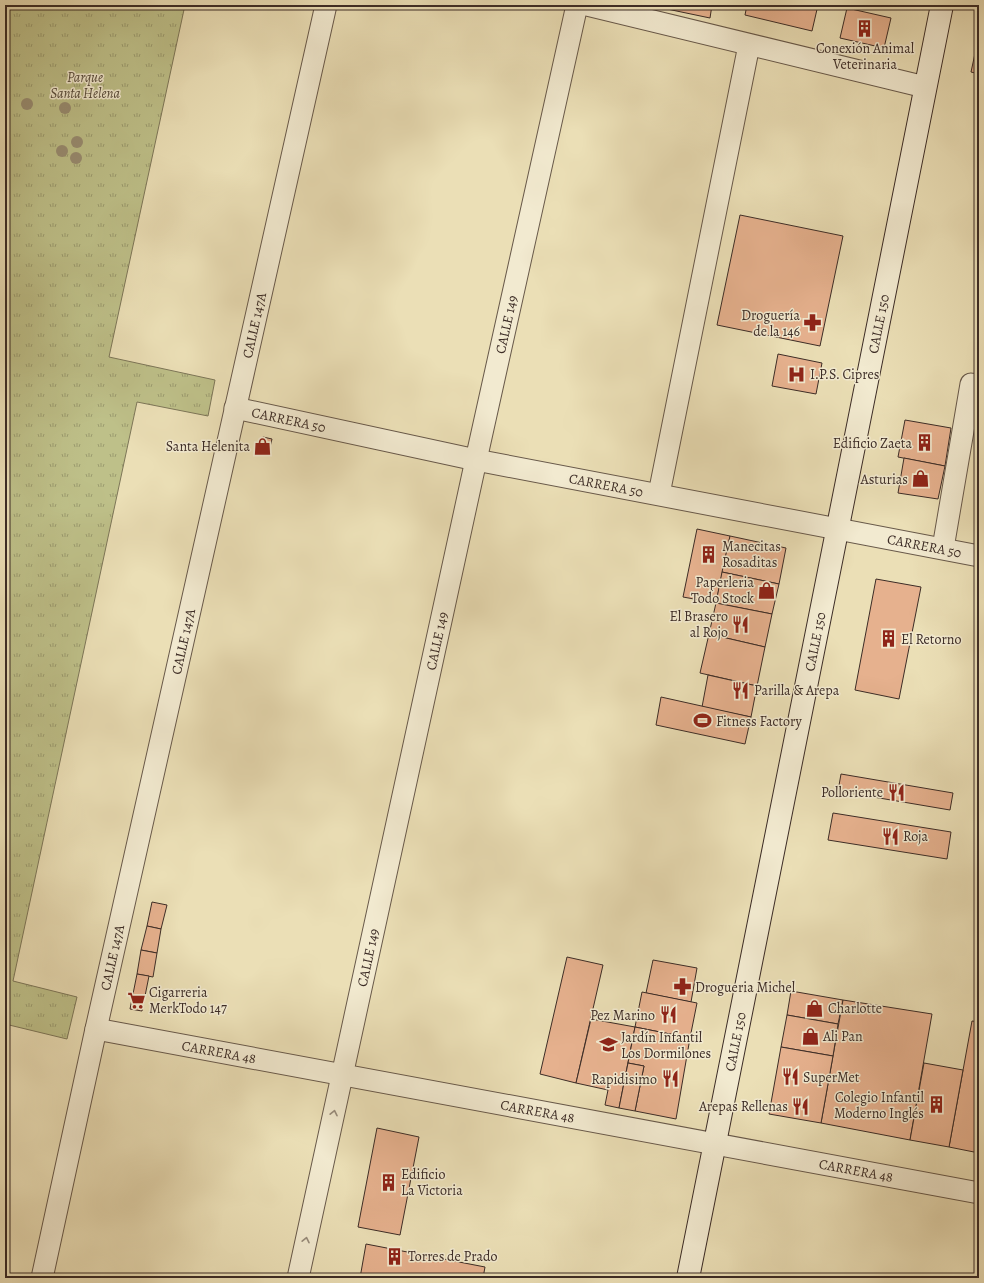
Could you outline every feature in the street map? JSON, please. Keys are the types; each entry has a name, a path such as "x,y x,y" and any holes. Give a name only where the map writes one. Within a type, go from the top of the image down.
{"street":[{"name":"CALLE 147A","path":"42,1278 96,1028 326,5"},
{"name":"CALLE 149","path":"298,1278 476,460 577,5"},
{"path":"587,5 925,87"},
{"name":"CALLE 150","path":"688,1278 942,5"},
{"path":"659,494 749,45"},
{"path":"943,548 971,384 979,386"},
{"name":"CARRERA 50","path":"235,408 476,460 979,556"},
{"name":"CARRERA 48","path":"96,1028 979,1193"}],"green space":[{"name":"Parque Santa Helena","path":"5,5 185,5 109,357 215,380 208,416 137,402 13,981 77,997 67,1039 5,1024"}],"building":[{"path":"648,5 712,5 710,18"},
{"path":"747,5 818,5 812,31 745,15"},
{"name":"Conexión Animal Veterinaria","path":"847,8 891,18 884,48 840,38"},
{"path":"979,35 979,74 971,72"},
{"path":"740,215 843,236 820,346 717,325"},
{"name":"I.P.S. Cipres","path":"778,354 822,363 816,394 772,386"},
{"name":"Edificio Zaeta","path":"905,420 951,428 945,466 898,457"},
{"name":"Santa Helenita","path":"263,437 272,439 268,455 255,452 258,441"},
{"name":"Asturias","path":"904,458 945,466 938,499 898,493"},
{"name":"Manecitas Rosaditas","path":"697,529 730,536 716,603 683,597"},
{"path":"730,536 786,548 779,584 722,572"},
{"path":"722,572 779,584 772,614 716,603"},
{"name":"El Retorno","path":"876,579 921,587 899,699 855,690"},
{"name":"El Brasero al Rojo","path":"716,603 772,614 765,647 709,634"},
{"path":"709,634 765,647 757,686 700,673"},
{"path":"708,675 757,686 751,717 702,707"},
{"name":"Fitness Factory","path":"661,697 751,717 745,744 656,725"},
{"name":"Polloriente","path":"841,774 953,793 950,810 838,791"},
{"name":"Roja","path":"833,813 951,832 947,859 828,840"},
{"path":"152,902 167,905 161,929 147,926"},
{"path":"147,926 161,929 157,953 141,950"},
{"path":"141,950 157,953 153,977 137,974"},
{"path":"567,957 603,965 576,1083 540,1074"},
{"path":"653,960 697,968 691,1002 646,993"},
{"path":"137,974 149,976 142,1011 130,1009"},
{"name":"Charlotte","path":"791,991 843,1000 838,1024 787,1015"},
{"path":"642,992 697,1003 690,1038 635,1027"},
{"path":"843,1000 932,1014 910,1140 821,1123"},
{"name":"Ali Pan","path":"787,1015 838,1024 833,1056 781,1047"},
{"name":"Jardín Infantil Los Dormilones","path":"591,1019 635,1027 619,1108 605,1105 608,1090 576,1083"},
{"path":"972,1021 979,1022 979,1153 949,1147"},
{"path":"635,1027 690,1038 676,1119 635,1111 644,1066 628,1063"},
{"path":"781,1047 833,1056 821,1123 769,1114"},
{"path":"628,1063 644,1066 635,1111 619,1108"},
{"name":"Colegio Infantil Moderno Inglés","path":"924,1063 963,1070 949,1147 910,1140"},
{"name":"Edificio La Victoria","path":"377,1128 419,1137 400,1235 358,1227"},
{"name":"Torres de Prado","path":"366,1244 485,1267 483,1278 360,1278"}],"place":[{"name":"Conexión Animal Veterinaria","path":"865,28"},
{"name":"Droguería de la 146","path":"813,323"},
{"name":"I.P.S. Cipres","path":"797,374"},
{"name":"Edificio Zaeta","path":"925,443"},
{"name":"Santa Helenita","path":"263,446"},
{"name":"Asturias","path":"921,479"},
{"name":"Manecitas Rosaditas","path":"709,554"},
{"name":"Paperleria Todo Stock","path":"767,590"},
{"name":"El Brasero al Rojo","path":"741,624"},
{"name":"El Retorno","path":"888,639"},
{"name":"Parilla & Arepa","path":"741,690"},
{"name":"Fitness Factory","path":"703,721"},
{"name":"Polloriente","path":"896,792"},
{"name":"Roja","path":"890,836"},
{"name":"Drogueria Michel","path":"682,987"},
{"name":"Cigarreria MerkTodo 147","path":"136,1000"},
{"name":"Charlotte","path":"815,1008"},
{"name":"Pez Marino","path":"668,1015"},
{"name":"Ali Pan","path":"810,1036"},
{"name":"Jardín Infantil Los Dormilones","path":"608,1045"},
{"name":"SuperMet","path":"790,1077"},
{"name":"Rapidisimo","path":"670,1079"},
{"name":"Colegio Infantil Moderno Inglés","path":"937,1105"},
{"name":"Arepas Rellenas","path":"801,1106"},
{"name":"Edificio La Victoria","path":"388,1182"},
{"name":"Torres de Prado","path":"395,1256"}]}
